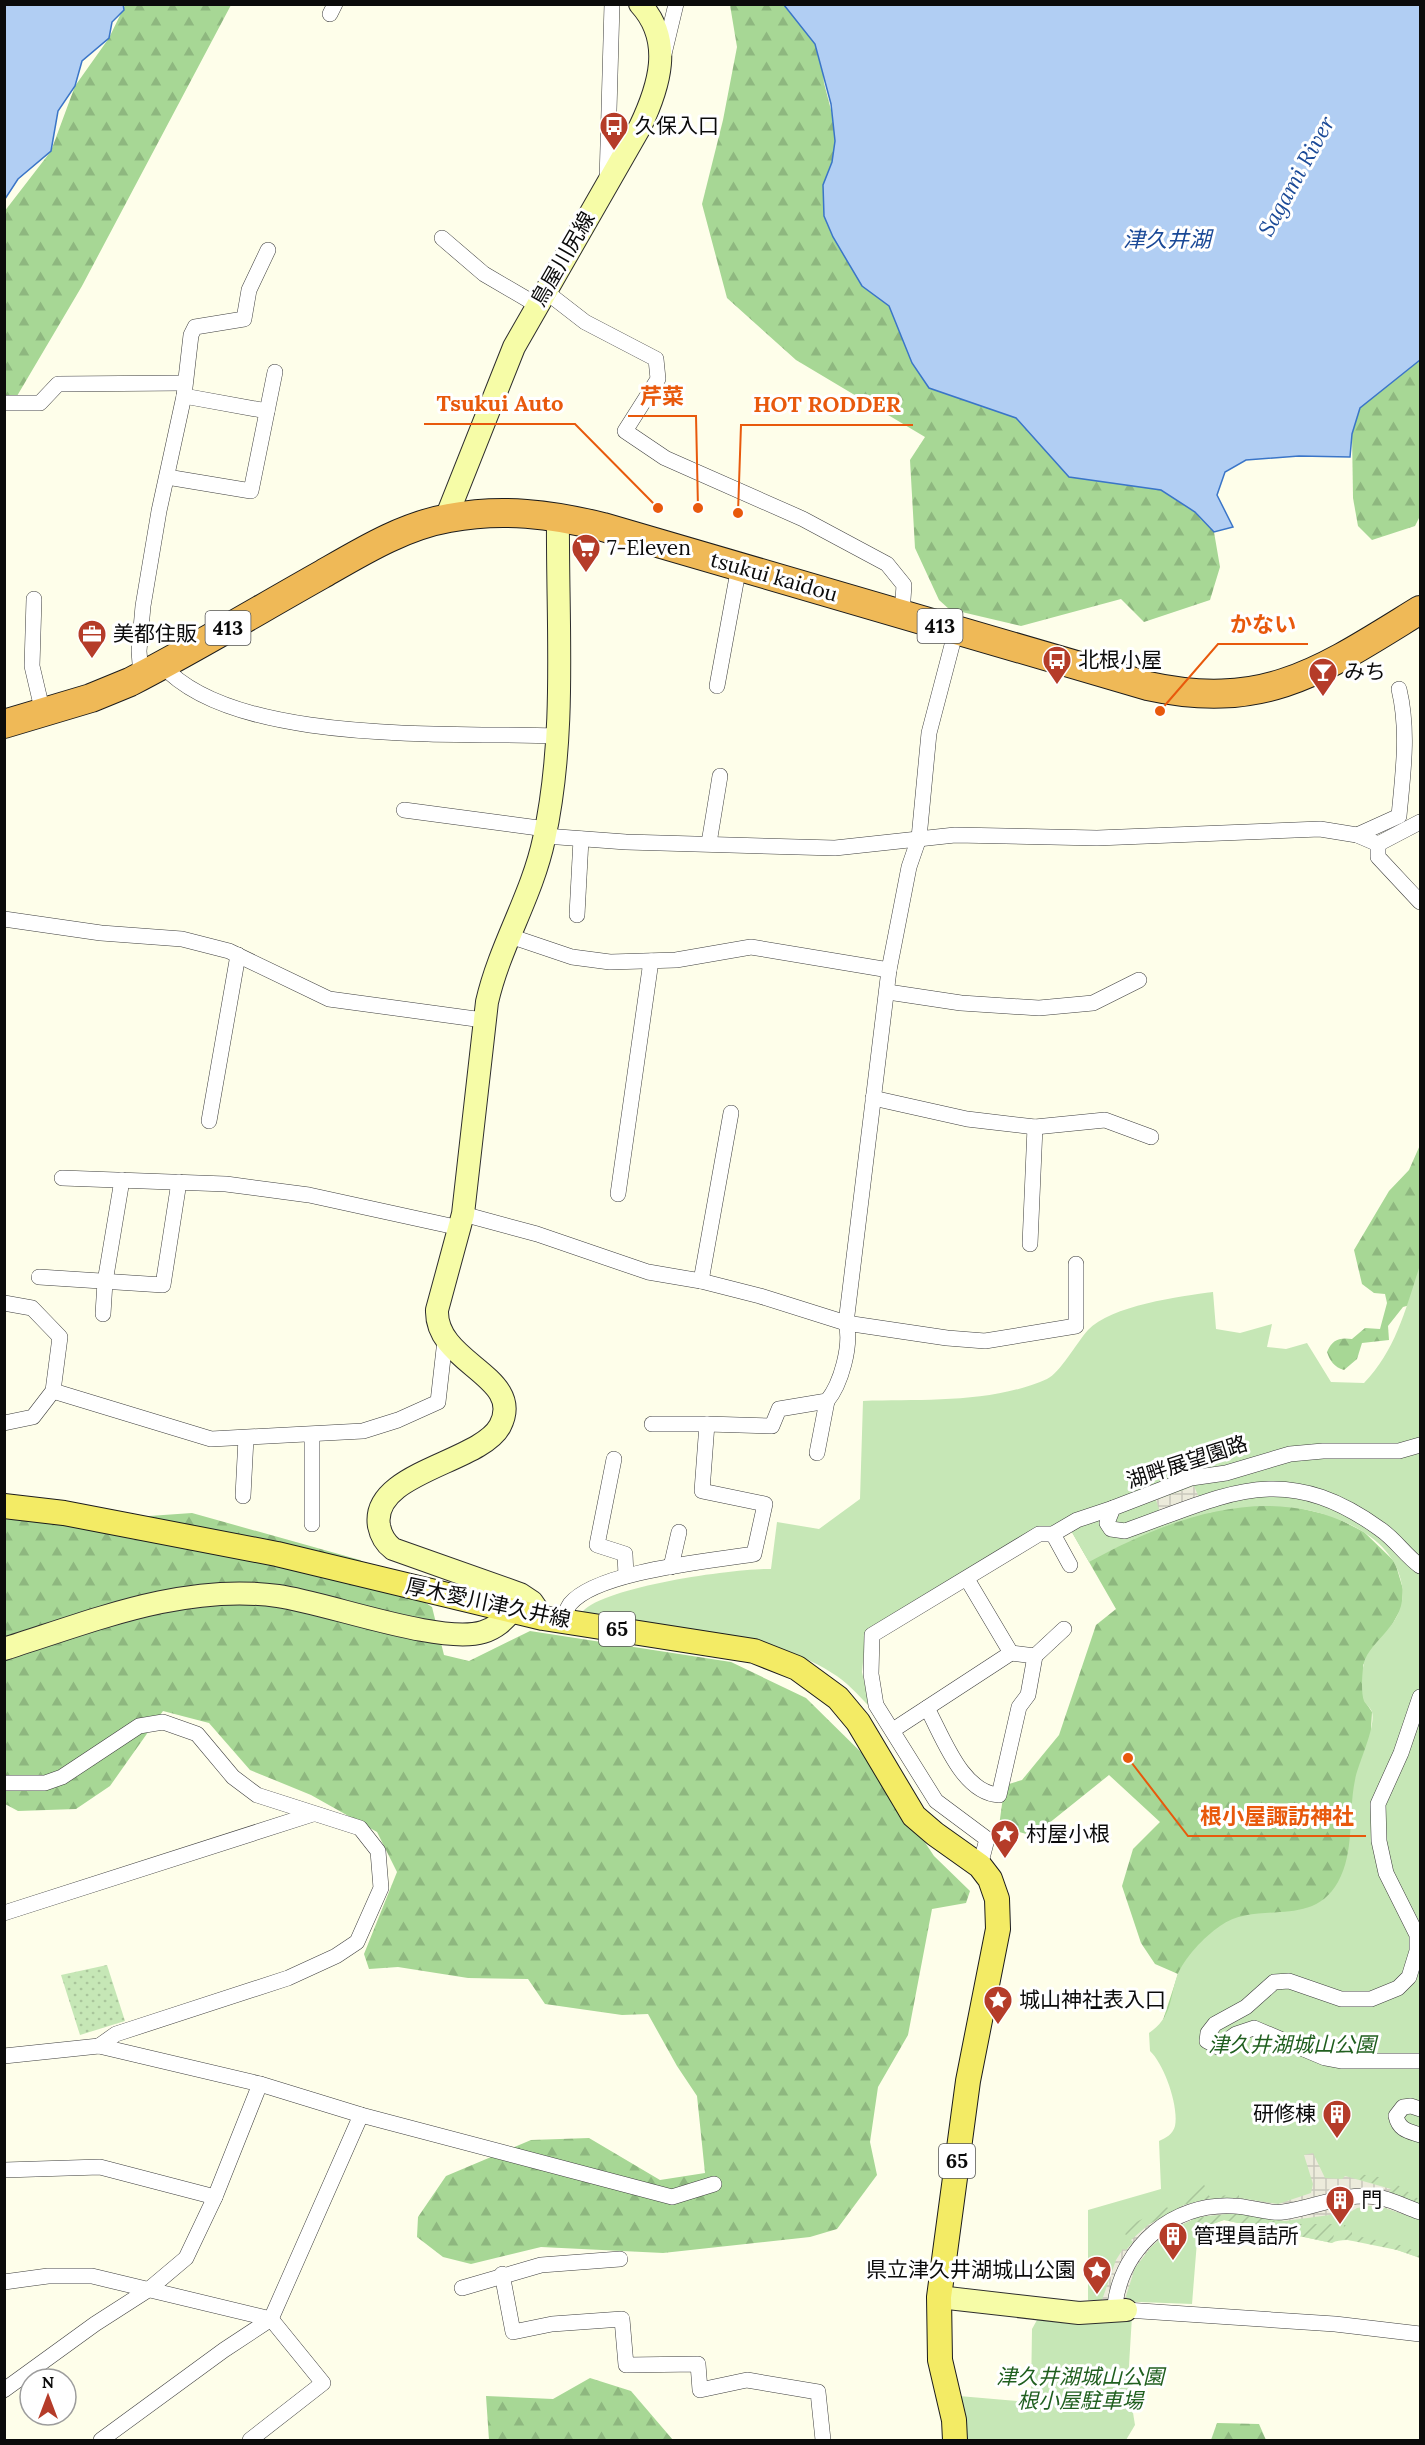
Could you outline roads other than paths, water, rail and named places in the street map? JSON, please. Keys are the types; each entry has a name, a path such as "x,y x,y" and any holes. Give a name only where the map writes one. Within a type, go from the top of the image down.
{"highway":[{"name":"tsukui kaidou","path":"4,724 91,698 152,671 364,550 406,531 446,518 500,512 558,516 740,566 1148,687 1186,694 1221,695 1272,687 1316,671 1420,610"}],"main road":[{"name":"厚木愛川津久井線","path":"4,1506 64,1514 277,1554 552,1619 738,1647 766,1654 796,1668 825,1687 848,1709 914,1816 980,1866 995,1892 999,1921 968,2081 939,2297 940,2360 953,2414 955,2440"}],"street":[{"path":"607,183 612,4"},
{"name":"鳥屋川尻線","path":"446,518 505,365 646,113 660,72 658,35 651,18 640,4"},
{"path":"660,72 676,4"},
{"path":"442,238 484,274 541,298 656,359 658,379 625,431 664,458 804,519 886,564 904,585 902,614"},
{"path":"268,250 249,290 244,319 195,327 191,335 184,390 143,606 139,651 152,671 173,678 234,709 277,719 402,734 556,736"},
{"path":"166,477 251,491 275,372"},
{"path":"4,403 40,403 58,384 184,390 267,411"},
{"path":"558,516 560,611 556,736 546,832 531,886 489,989 483,1020 461,1221 438,1306 439,1326 445,1340 458,1355 496,1386 504,1406 502,1421 489,1438 415,1478 385,1500 379,1517 381,1535 389,1545 405,1554 525,1597 552,1619 571,1603 592,1590 626,1576 754,1554 765,1504 702,1491 707,1424"},
{"path":"717,686 740,566"},
{"path":"34,599 32,666 43,713"},
{"path":"817,1453 827,1401 835,1392 849,1336 846,1323 890,970 909,867 919,838 929,734 956,630"},
{"path":"1357,835 1398,816 1405,742 1403,708 1398,689"},
{"path":"709,843 720,776"},
{"path":"404,810 581,839 835,848 876,846 919,838 978,835 1097,838 1320,829 1357,835 1378,844"},
{"path":"1378,844 1420,822"},
{"path":"577,915 581,839"},
{"path":"1378,844 1378,857 1420,902"},
{"path":"4,919 101,933 182,939 238,955 329,999 483,1020"},
{"path":"510,936 572,957 610,962 676,960 751,947 890,970"},
{"path":"209,1121 238,955"},
{"path":"618,1194 651,961"},
{"path":"888,992 961,1004 1040,1008 1093,1003 1139,980"},
{"path":"873,1098 968,1119 1035,1127 1105,1120 1151,1137"},
{"path":"701,1281 731,1113"},
{"path":"1030,1244 1035,1127"},
{"path":"62,1178 226,1184 309,1195 537,1234 648,1272 701,1281 846,1323 947,1338 985,1341 1076,1326 1076,1264"},
{"path":"103,1314 105,1281 122,1180"},
{"path":"39,1277 163,1285 179,1182"},
{"path":"4,1303 32,1308 60,1337 53,1391 33,1417 4,1423"},
{"path":"53,1391 211,1439 312,1436 363,1431 431,1408 438,1402 445,1340"},
{"path":"652,1424 772,1426 779,1409 827,1401"},
{"path":"312,1436 312,1524"},
{"path":"243,1496 246,1438"},
{"name":"湖畔展望園路","path":"1420,1445 1399,1451 1290,1454 1226,1473 1191,1478 1109,1509 1108,1516 1111,1529 1125,1531 1238,1491 1292,1490 1327,1498 1357,1514 1382,1530 1420,1566"},
{"path":"615,1459 597,1545 625,1554 626,1576"},
{"path":"980,1866 987,1839 936,1802 876,1705 872,1689 872,1635 1039,1534 1053,1534 1068,1525 1109,1509"},
{"path":"671,1567 679,1532"},
{"path":"1053,1534 1070,1564"},
{"path":"967,1579 1011,1653"},
{"path":"4,1649 171,1599 204,1594 278,1596 399,1625 459,1634 481,1633 499,1625 512,1611"},
{"path":"927,1708 966,1777 987,1795 999,1795 1019,1707 1028,1695 1035,1656 1064,1629"},
{"path":"893,1730 1011,1653 1035,1656"},
{"path":"1420,1697 1393,1774 1378,1804 1379,1841 1386,1873 1417,1935 1415,1963 1409,1977 1398,1988 1371,1999 1341,1999 1289,1981 1274,1982 1246,2007 1215,2024 1208,2032 1207,2041 1218,2048 1236,2034 1254,2028 1325,2058 1341,2061 1420,2061"},
{"path":"4,1783 45,1783 62,1777 140,1726 163,1722 197,1734 233,1778 257,1795 360,1828 378,1851 381,1888 357,1942 336,1956 288,1978 116,2034 99,2046"},
{"path":"4,1913 313,1814"},
{"path":"4,2055 99,2046 260,2084 361,2115 672,2197 714,2184"},
{"path":"4,2390 94,2324 148,2290 186,2258 215,2197 260,2084"},
{"path":"1420,2109 1411,2106 1403,2107 1396,2116 1398,2124 1403,2129 1420,2135"},
{"path":"102,2440 224,2350 271,2319 361,2115"},
{"path":"4,2170 100,2167 215,2197"},
{"path":"1118,2309 1123,2271 1136,2250 1166,2223 1195,2210 1232,2206 1284,2212 1344,2198 1370,2196 1420,2212"},
{"path":"462,2288 502,2274 541,2265 620,2259"},
{"path":"502,2274 513,2332 552,2324 622,2319 626,2365 698,2364 700,2390 747,2380 818,2391 823,2440"},
{"path":"4,2282 48,2276 92,2276 271,2319 323,2384 250,2440"},
{"path":"939,2297 1036,2310 1118,2309 1335,2324 1420,2334"}],"water":[{"path":"5,4 123,4 124,10 112,22 109,38 82,61 75,86 58,111 51,151 18,179 5,199"},
{"name":"津久井湖","path":"784,5 1420,5 1420,360 1360,408 1352,434 1350,457 1299,456 1246,460 1225,472 1217,495 1233,527 1214,532 1195,512 1161,490 1069,477 1016,418 929,388 912,363 889,306 862,286 833,237 824,216 823,185 832,162 835,141 831,104 815,44"}],"place":[{"name":"久保入口","path":"614,152"},
{"name":"Tsukui Auto","path":"658,508"},
{"name":"芹菜","path":"698,508"},
{"name":"HOT RODDER","path":"738,513"},
{"name":"7-Eleven","path":"586,574"},
{"name":"美都住販","path":"92,660"},
{"name":"北根小屋","path":"1057,686"},
{"name":"みち","path":"1323,698"},
{"name":"かない","path":"1160,711"},
{"name":"根小屋諏訪神社","path":"1128,1758"},
{"name":"村屋小根","path":"1005,1860"},
{"name":"城山神社表入口","path":"998,2026"},
{"name":"研修棟","path":"1337,2140"},
{"name":"門","path":"1340,2226"},
{"name":"管理員詰所","path":"1173,2262"},
{"name":"県立津久井湖城山公園","path":"1097,2296"}],"water label":[{"name":"Sagami River","path":"1296,176"}],"park label":[{"name":"津久井湖城山公園","path":"1292,2045"},
{"name":"津久井湖城山公園 根小屋駐車場","path":"1080,2389"}]}
